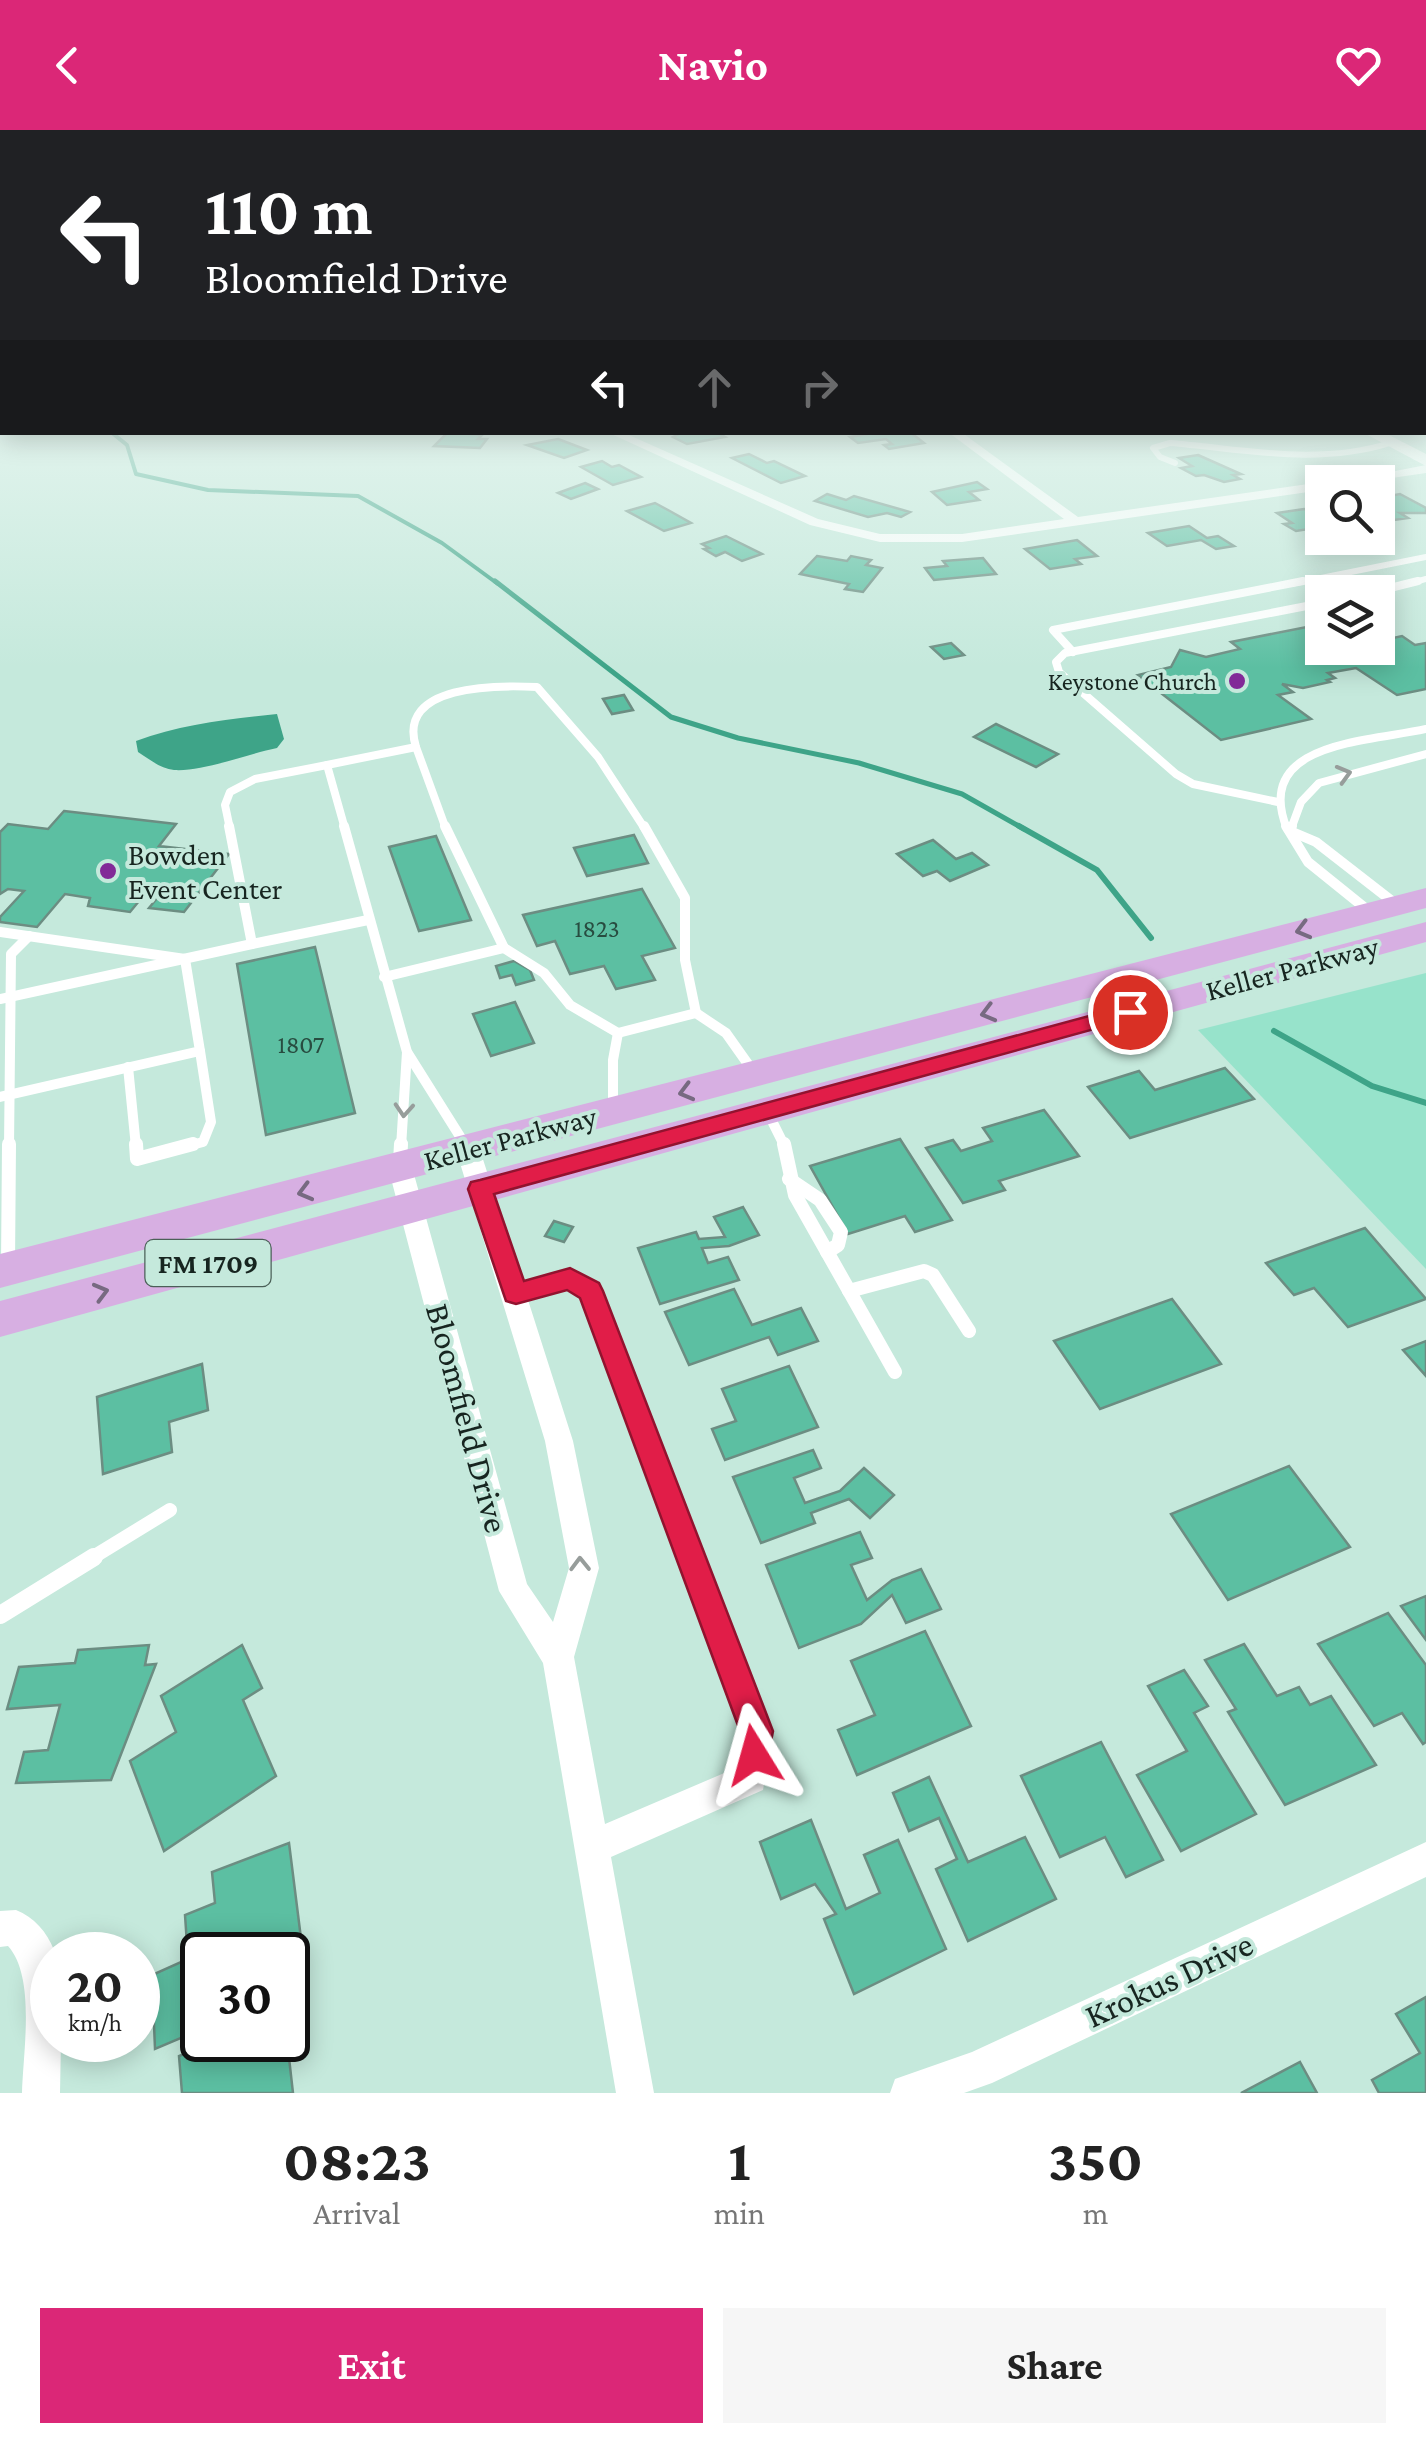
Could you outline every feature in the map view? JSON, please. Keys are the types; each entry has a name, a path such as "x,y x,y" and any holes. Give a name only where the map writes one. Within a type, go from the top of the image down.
{"main road":[{"name":"Keller Parkway","path":"0,1319 404,1188 468,1150 754,1074 1407,919"},
{"name":"Keller Parkway","path":"4,1270 404,1188 480,1189 767,1111 1407,919"}],"street":[{"path":"727,485 847,532 936,540 1305,488"},
{"path":"1025,485 1076,522"},
{"name":"Bloomfield Drive","path":"468,1150 559,1441 584,1568 558,1658"},
{"name":"Bloomfield Drive","path":"404,1188 514,1591 558,1658 634,2093"},
{"path":"516,1294 570,1278 590,1291 757,1731 751,1778 592,1848"},
{"name":"Krokus Drive","path":"909,2093 978,2069 1426,1859"},
{"path":"0,1929 16,1928 36,1950 43,1982 42,2093"}],"lane":[{"path":"1073,652 1053,630 1426,558"},
{"path":"1395,587 1426,579"},
{"path":"1278,802 1208,788 1176,774 1058,672 1056,662 1065,653 1305,605"},
{"path":"696,1013 618,1032 570,1005 544,973 504,948 456,854 416,747 410,726 416,712 436,699 506,684 536,687 598,757 685,898 685,960 696,1013 726,1033 754,1074"},
{"path":"1407,919 1294,847 1278,802 1277,787 1290,768 1308,756 1426,730"},
{"path":"252,944 225,798 246,782 416,747"},
{"path":"1290,832 1301,802 1319,783 1426,754"},
{"path":"327,766 408,1052 468,1150"},
{"path":"1290,832 1316,842 1407,919"},
{"path":"5,998 368,920"},
{"path":"0,932 185,959"},
{"path":"4,1270 5,998 11,954 29,936"},
{"path":"384,977 504,948"},
{"path":"128,1067 138,1159 204,1142 211,1122 185,959"},
{"path":"613,1112 618,1032"},
{"path":"5,1096 200,1050"},
{"path":"404,1188 408,1052"},
{"path":"767,1111 783,1138 789,1180 896,1372"},
{"path":"789,1180 803,1184 829,1210 841,1232 838,1245 827,1252"},
{"path":"849,1291 924,1271 934,1275 969,1332"},
{"path":"0,1615 170,1510"}],"shaded area":[{"path":"277,714 284,739 277,748 185,770 164,768 138,752 136,741 170,730"},
{"path":"1426,973 1426,1269 1198,1030"}],"building":[{"path":"581,485 598,489 571,499 558,493"},
{"path":"965,485 981,485 987,489 969,492 979,500 947,505 932,492"},
{"path":"827,494 846,500 854,496 910,512 901,517 887,513 868,517 815,501"},
{"path":"1395,495 1426,508 1426,513 1400,513 1408,518 1395,520"},
{"path":"655,503 691,523 664,531 627,511"},
{"path":"1305,509 1305,530 1296,531 1284,524 1292,523 1277,513"},
{"path":"1189,526 1207,538 1218,536 1234,546 1216,549 1201,540 1167,546 1148,533"},
{"path":"726,536 762,554 742,561 725,552 716,556 704,549 709,548 702,544"},
{"path":"1077,540 1097,556 1075,559 1081,564 1050,569 1025,549"},
{"path":"817,556 847,561 851,556 871,560 866,565 882,568 863,592 845,589 849,584 800,574"},
{"path":"983,558 996,574 934,580 925,568 947,566 943,561"},
{"name":"Keystone Church","path":"1305,627 1305,665 1395,665 1395,638 1402,636 1415,645 1426,643 1426,689 1397,695 1356,668 1328,673 1335,678 1327,680 1330,682 1303,688 1282,684 1293,692 1278,695 1311,719 1221,740 1138,675 1171,667 1180,650 1206,657 1240,649 1231,642"},
{"path":"951,643 964,655 944,659 931,647"},
{"path":"624,695 633,710 612,714 603,699"},
{"path":"996,724 1058,754 1036,767 974,737"},
{"name":"Bowden Event Center","path":"64,811 176,824 159,846 229,854 184,912 149,908 158,897 144,895 130,912 88,906 90,898 65,894 37,927 0,922 0,917 24,891 8,889 0,894 0,832 8,824 48,829"},
{"path":"634,835 648,863 587,876 574,848"},
{"path":"436,836 471,920 419,931 389,847"},
{"path":"933,840 956,859 972,853 988,865 950,881 937,871 923,876 897,854"},
{"path":"642,889 675,948 642,956 655,980 616,989 604,966 570,974 555,941 537,946 523,915"},
{"path":"315,947 355,1113 266,1135 237,964"},
{"path":"514,961 530,970 534,980 516,985 512,975 500,978 496,966"},
{"path":"515,1002 534,1043 491,1056 473,1014"},
{"path":"1225,1068 1254,1099 1130,1138 1088,1087 1139,1071 1155,1090"},
{"path":"1044,1110 1079,1156 999,1181 1005,1190 963,1203 926,1148 953,1140 961,1151 992,1141 983,1128"},
{"path":"900,1139 952,1220 915,1232 905,1216 848,1234 810,1166"},
{"path":"743,1207 759,1235 729,1246 702,1248 708,1263 728,1257 739,1280 660,1304 638,1248 696,1232 699,1239 725,1237 714,1217"},
{"path":"554,1221 573,1227 564,1242 545,1236"},
{"path":"1365,1228 1426,1299 1348,1327 1314,1288 1294,1295 1266,1263"},
{"path":"734,1289 752,1325 801,1308 818,1341 778,1355 769,1337 689,1365 665,1312"},
{"path":"1172,1299 1221,1364 1100,1409 1054,1341"},
{"path":"1426,1341 1426,1376 1403,1350"},
{"path":"202,1364 208,1410 169,1422 172,1452 103,1474 97,1397"},
{"path":"789,1366 818,1427 725,1460 712,1429 736,1421 722,1389"},
{"path":"813,1450 821,1468 794,1478 805,1503 840,1491 864,1468 894,1495 870,1518 849,1499 811,1513 815,1523 761,1543 733,1477"},
{"path":"1289,1466 1350,1547 1228,1600 1171,1514"},
{"path":"860,1532 872,1558 851,1565 867,1600 892,1580 921,1569 941,1609 906,1623 892,1595 861,1624 799,1648 766,1565"},
{"path":"1426,1596 1426,1640 1401,1606"},
{"path":"1388,1613 1426,1665 1423,1744 1402,1713 1374,1726 1318,1644"},
{"path":"925,1631 971,1726 857,1775 838,1730 875,1715 851,1661"},
{"path":"1244,1644 1277,1696 1299,1687 1310,1705 1331,1696 1376,1765 1285,1805 1228,1712 1236,1709 1205,1660"},
{"path":"149,1645 145,1665 156,1664 111,1780 16,1783 24,1752 48,1750 60,1705 7,1709 19,1667 75,1663 78,1650"},
{"path":"242,1645 262,1688 243,1700 276,1776 164,1851 130,1761 176,1732 161,1696"},
{"path":"1184,1670 1208,1706 1194,1713 1256,1814 1181,1851 1137,1775 1187,1751 1148,1686"},
{"path":"1101,1742 1163,1860 1126,1877 1105,1837 1060,1857 1021,1776"},
{"path":"929,1777 968,1862 1025,1837 1056,1899 968,1941 936,1869 957,1859 939,1818 909,1831 893,1793"},
{"path":"811,1820 846,1909 880,1893 864,1855 898,1840 946,1949 854,1994 824,1919 836,1914 815,1884 781,1899 760,1842"},
{"path":"289,1843 300,1932 186,1932 185,1915 215,1903 212,1872"},
{"path":"180,1963 180,2038 160,2047 160,1971"},
{"path":"1426,1997 1426,2093 1379,2093 1372,2080 1420,2053 1396,2014"},
{"path":"179,2056 180,2062 289,2062 293,2093 182,2093"},
{"path":"1300,2062 1317,2093 1241,2093"}],"waterway":[{"path":"184,485 208,490 358,496 442,543 498,584"},
{"path":"495,581 671,717 738,738 859,763 962,794 1024,829"},
{"path":"1019,826 1097,870 1151,938"},
{"path":"1274,1031 1372,1086 1426,1103"}],"place":[{"name":"Keystone Church","path":"1237,681"},
{"name":"Bowden Event Center","path":"108,871"}],"route":[{"path":"754,1755 757,1731 590,1291 570,1278 516,1294 480,1189 1130,1012"}]}
